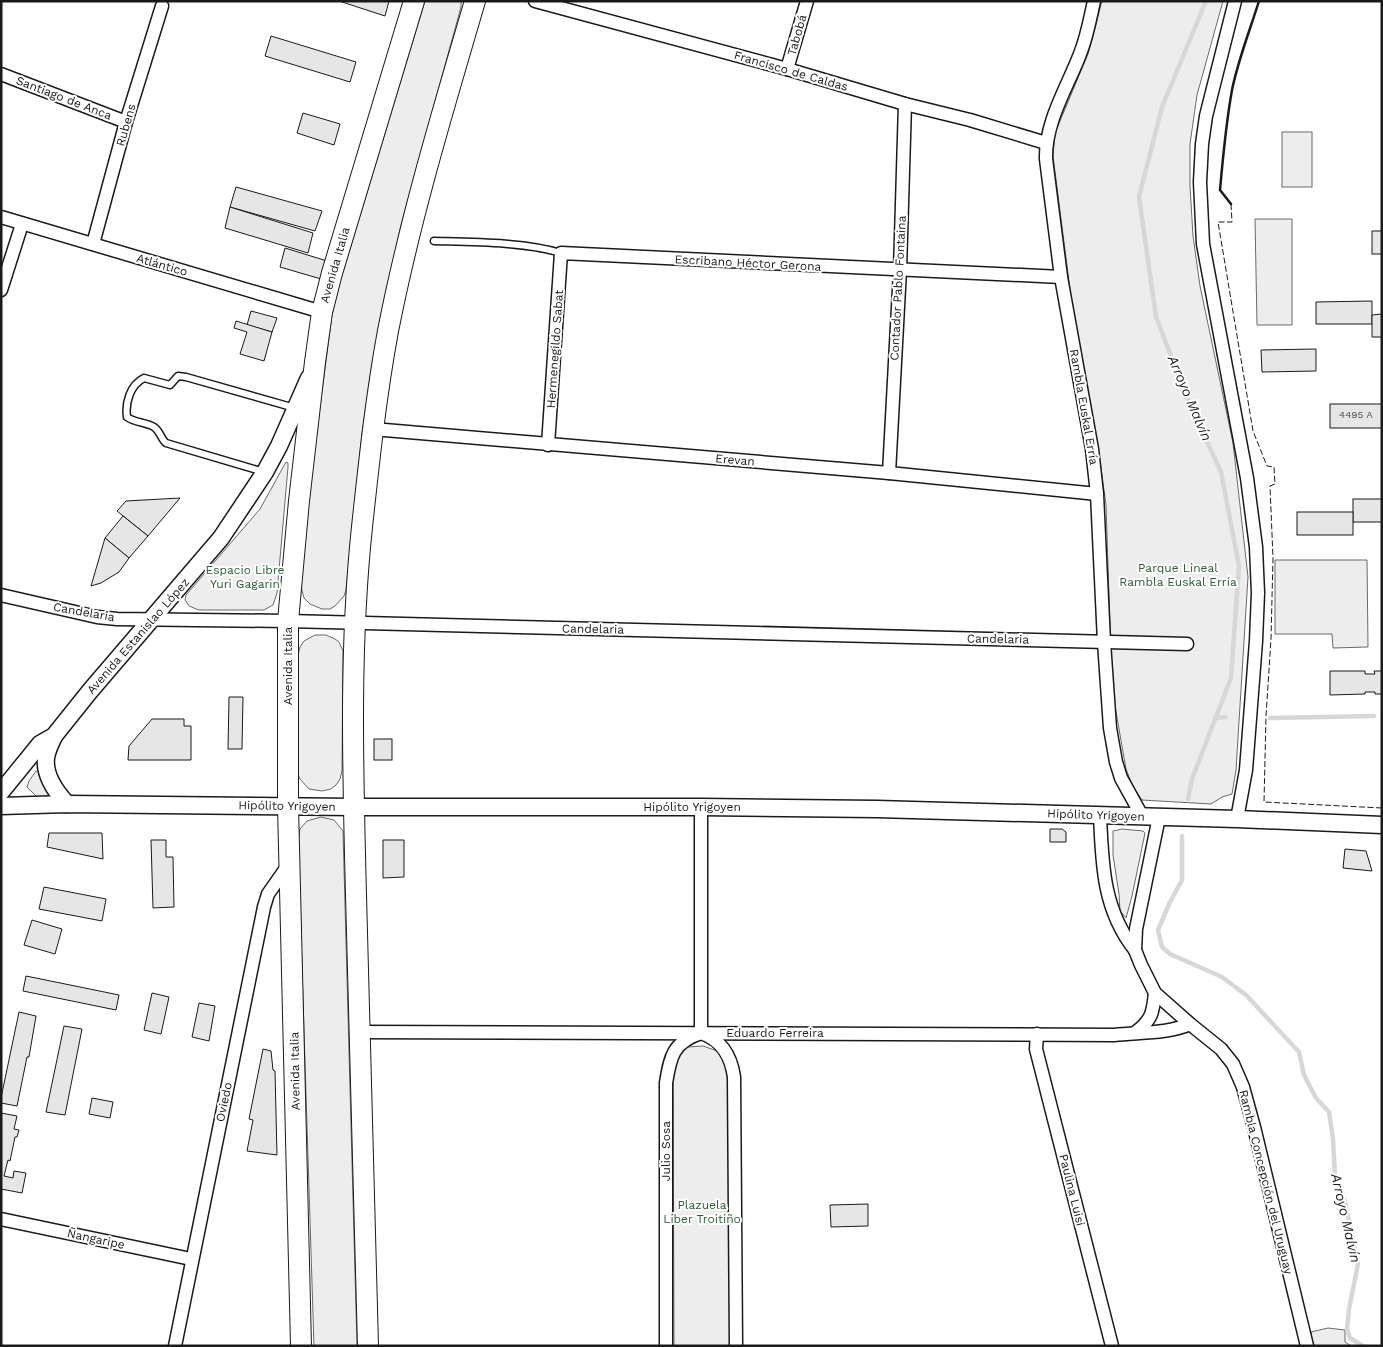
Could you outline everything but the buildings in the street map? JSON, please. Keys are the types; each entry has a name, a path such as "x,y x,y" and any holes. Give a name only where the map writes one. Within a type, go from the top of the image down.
{"main road":[{"name":"Avenida Italia","path":"301,1346 288,806 288,621 298,500 322,312 414,1"},
{"path":"368,1346 354,807 354,623 373,429 388,332 410,235 442,113 476,1"}],"street":[{"name":"Francisco de Caldas","path":"535,1 787,69 1046,143"},
{"name":"Tabobá","path":"787,69 807,1"},
{"name":"Rambla Euskal Erría","path":"1094,1 1080,54 1055,114 1046,143 1046,159 1062,277 1098,494 1104,642 1110,728 1121,778 1142,816"},
{"path":"1235,1 1206,116 1200,182 1203,244 1247,478 1256,547 1258,593 1256,641 1246,770 1237,819"},
{"name":"Rubens","path":"93,244 126,122 162,6"},
{"name":"Santiago de Anca","path":"1,74 126,122"},
{"name":"Contador Pablo Fontaina","path":"889,473 900,270 905,104"},
{"name":"Atlántico","path":"1,217 322,312"},
{"path":"1,290 22,224"},
{"name":"Escribano Héctor Gerona","path":"561,254 1062,277"},
{"name":"Hermenegildo Sabat","path":"548,445 561,254"},
{"name":"Avenida Estanislao López","path":"1,792 40,744 54,736 90,691 222,538 265,472 296,408 315,362"},
{"name":"Erevan","path":"373,429 889,473 1098,494"},
{"name":"Candelaria","path":"1,595 97,617 117,619 288,621 1187,644"},
{"path":"54,736 46,759 46,769 54,788 67,804"},
{"name":"Hipólito Yrigoyen","path":"1,806 67,804 878,809 1382,825"},
{"path":"701,807 700,1033 717,1041 728,1053 734,1077 736,1346"},
{"name":"Rambla Concepción del Uruguay","path":"1100,815 1102,865 1115,919 1127,940 1136,950"},
{"name":"Rambla Concepción del Uruguay","path":"1159,817 1136,929 1136,950 1140,965 1155,993 1221,1049 1233,1064 1243,1087 1307,1346"},
{"name":"Oviedo","path":"175,1346 191,1259 264,907 268,894 290,864"},
{"path":"1136,1032 1148,1021 1154,1010 1155,993"},
{"name":"Eduardo Ferreira","path":"359,1032 1114,1035 1180,1028 1190,1024"},
{"name":"Julio Sosa","path":"666,1346 666,1083 673,1054 679,1045 686,1038 700,1033"},
{"name":"Paulina Luisi","path":"1037,1034 1036,1049 1112,1346"},
{"name":"Ñangaripe","path":"1,1219 191,1259"}],"lane":[{"name":"Escribano Héctor Gerona","path":"434,241 486,243 549,250 561,254"},
{"path":"265,472 166,444 154,427 127,417 128,400 134,386 144,378 170,385 178,376 186,377 296,408"}],"shaded area":[{"path":"425,1 461,1 461,7 400,229 372,364 362,433 346,590 344,596 335,606 330,609 322,609 310,604 304,598 301,583 311,476 332,315 340,282"},
{"name":"Parque Lineal Rambla Euskal Erría","path":"1102,1 1223,1 1197,95 1190,144 1190,186 1193,236 1200,286 1233,443 1248,577 1236,770 1232,794 1222,797 1211,804 1142,800 1133,787 1126,769 1115,706 1111,654 1106,505 1098,446 1071,297 1053,156 1055,133 1088,54"},
{"path":"1282,132 1312,132 1312,187 1282,187"},
{"path":"1255,219 1292,219 1292,325 1257,325"},
{"name":"Espacio Libre Yuri Gagarin","path":"286,462 288,467 277,593 273,605 264,610 199,610 189,606 185,600 186,595 260,509"},
{"path":"1275,560 1367,560 1368,647 1333,648 1332,634 1275,634"},
{"path":"315,635 326,635 335,639 339,642 343,651 342,771 336,785 331,789 322,791 309,789 300,779 297,772 298,655 304,641"},
{"path":"36,771 40,771 51,795 50,797 37,797 27,787"},
{"path":"321,817 334,820 343,831 357,1346 314,1346 298,841 300,829 307,821"},
{"path":"1122,829 1143,831 1145,833 1126,918 1120,911 1113,855 1113,831"},
{"name":"Plazuela Liber Troitiño","path":"703,1046 720,1052 729,1062 730,1346 674,1346 673,1065 679,1053 688,1047"},
{"path":"1328,1328 1345,1330 1345,1342 1351,1346 1313,1346 1311,1332"}],"waterway":[{"name":"Arroyo Malvín","path":"1188,799 1192,779 1231,678 1239,566 1221,472 1190,405 1156,317 1139,197 1162,107 1206,1"},
{"path":"1270,718 1374,716"},
{"path":"1215,718 1226,717"},
{"name":"Arroyo Malvín","path":"1182,836 1182,880 1158,930 1162,947 1170,954 1222,977 1246,995 1299,1052 1304,1075 1316,1098 1329,1112 1333,1139 1335,1177 1345,1202 1358,1264 1347,1329 1350,1338 1363,1346"}],"fence":[{"path":"1231,204 1232,222 1218,222 1253,431 1267,466 1274,467 1275,484 1270,486 1273,558 1264,802 1382,808"}],"wall":[{"path":"1231,204 1220,190 1228,115 1237,68 1259,1"}]}
